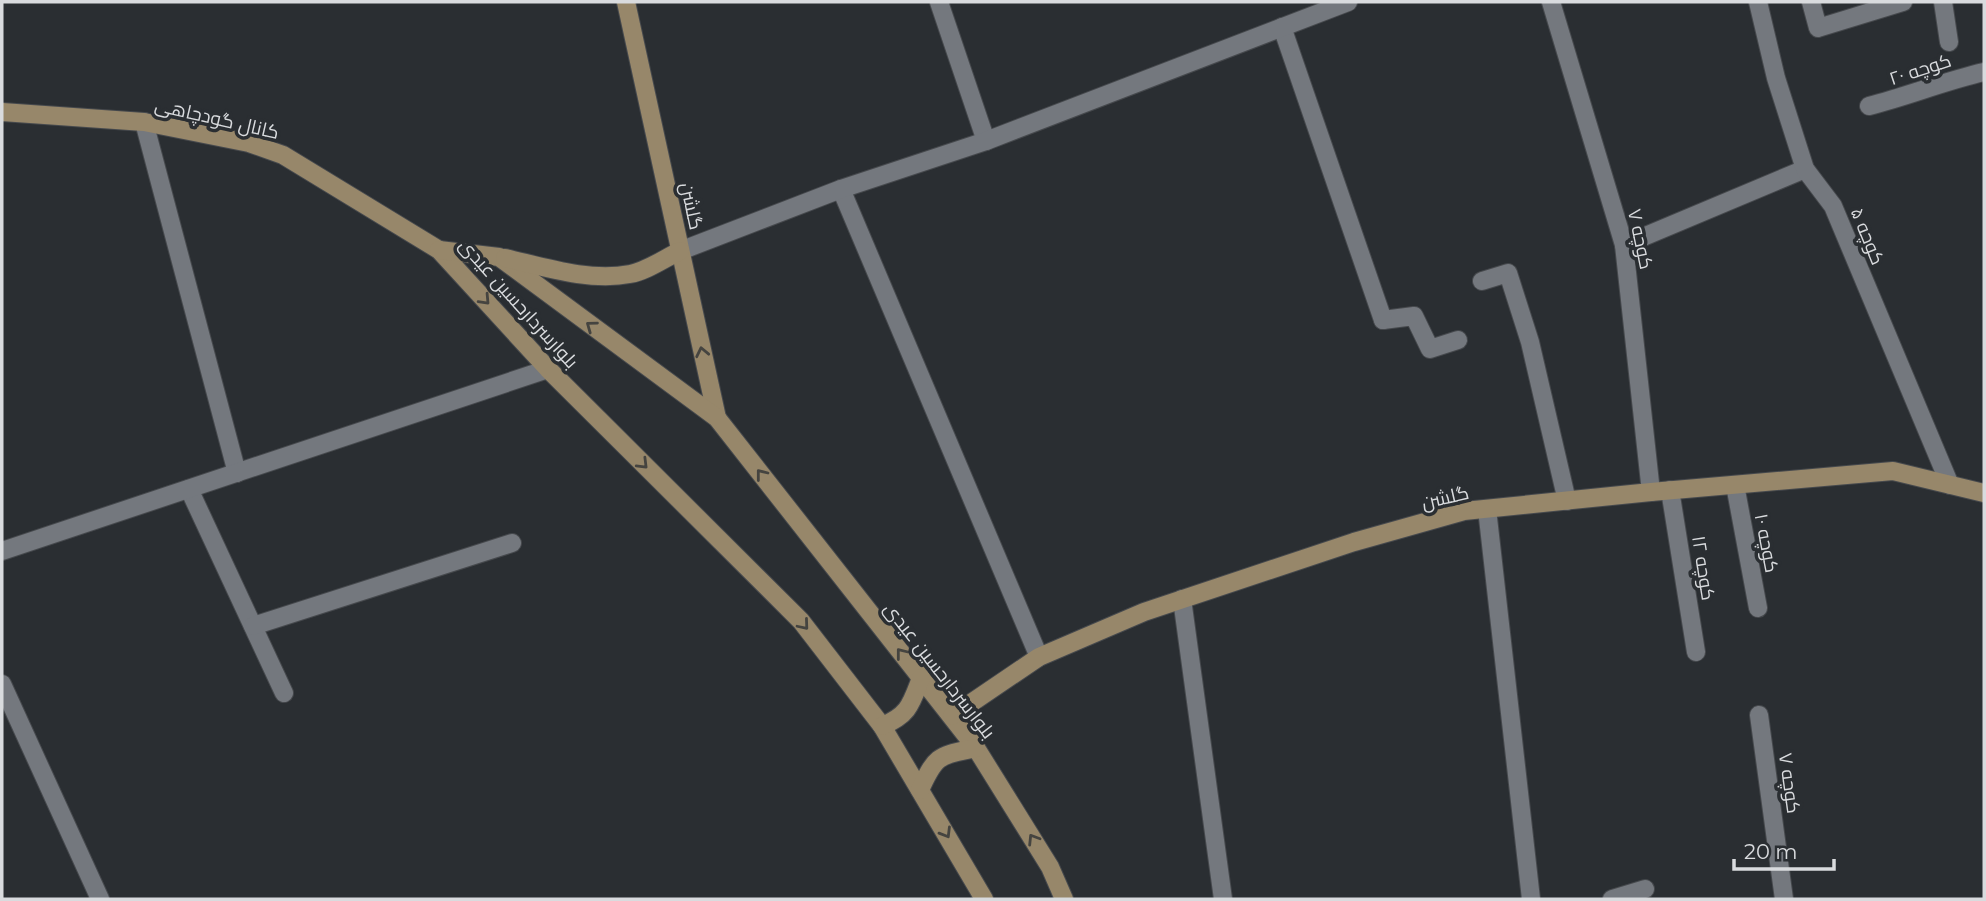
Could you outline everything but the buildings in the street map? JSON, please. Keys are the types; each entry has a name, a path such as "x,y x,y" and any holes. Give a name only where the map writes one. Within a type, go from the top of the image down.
{"street":[{"name":"گلشن","path":"625,2 717,418"},
{"path":"939,2 986,141"},
{"path":"499,257 568,272 600,276 632,274 680,251 841,189 986,141 1348,2"},
{"name":"کوچه ۷","path":"1551,2 1624,245 1651,492"},
{"name":"کوچه ۵","path":"1758,2 1776,78 1805,169 1833,206 1950,485"},
{"path":"1811,2 1818,27 1903,2"},
{"path":"1943,2 1950,42"},
{"path":"1282,27 1383,320 1414,316 1430,349 1458,340"},
{"name":"کوچه ۲۰","path":"1869,106 1949,80 1984,72"},
{"name":"کانال گودچاهی","path":"2,112 144,122 249,143 283,155 439,250"},
{"path":"144,122 237,473"},
{"path":"1624,245 1805,169"},
{"path":"841,189 1039,657"},
{"name":"بلوارسردارحسین عیدی","path":"439,250 499,257 717,418 976,748 1050,867 1063,899"},
{"name":"بلوارسردارحسین عیدی","path":"439,250 548,369 801,621 881,726 984,899"},
{"path":"1482,281 1508,273 1530,342 1567,500"},
{"path":"2,551 548,369"},
{"name":"گلشن","path":"951,716 1039,657 1144,612 1354,542 1464,511 1893,471 1984,493"},
{"name":"کوچه ۱۰","path":"1735,485 1758,608"},
{"path":"189,489 284,693"},
{"name":"کوچه ۱۲","path":"1670,490 1696,652"},
{"path":"1487,509 1531,899"},
{"path":"253,626 512,542"},
{"path":"1182,599 1223,899"},
{"path":"881,726 898,719 910,707 920,678"},
{"path":"2,684 100,899"},
{"name":"کوچه ۷","path":"1759,715 1784,899"},
{"path":"920,790 930,766 942,756 976,748"},
{"path":"1612,899 1645,889"}]}
